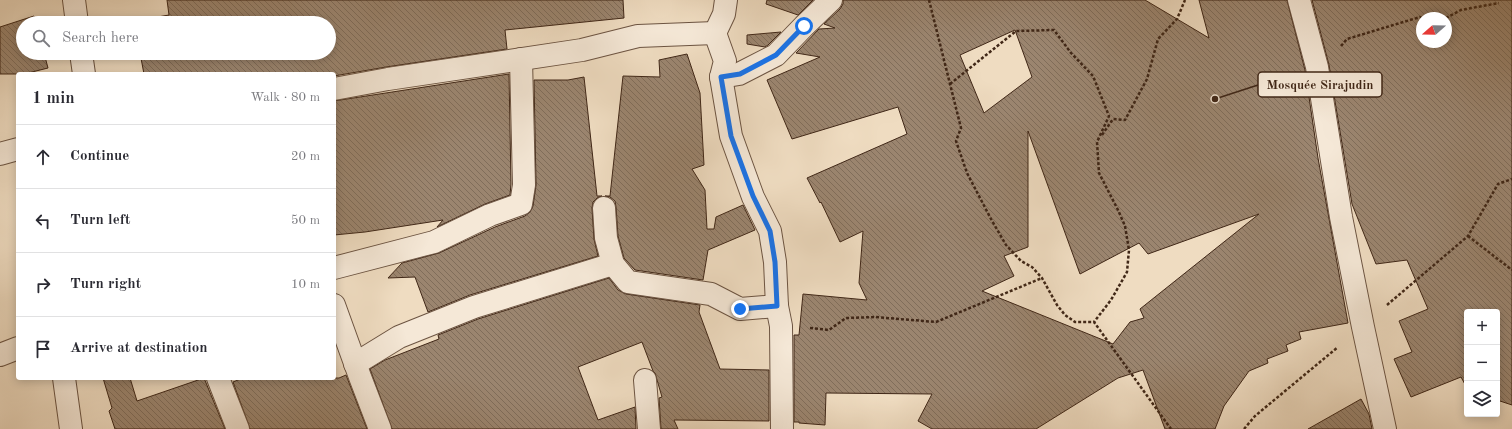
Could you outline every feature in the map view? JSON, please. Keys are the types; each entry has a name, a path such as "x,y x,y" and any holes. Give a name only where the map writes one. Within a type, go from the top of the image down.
{"street":[{"path":"74,0 76,16"},
{"path":"726,0 724,14 715,34 725,61 721,77 731,136 753,196 770,231 775,262 779,316 782,429"},
{"path":"721,77 740,74 776,55 831,0"},
{"path":"1299,0 1316,67 1341,217 1385,429"},
{"path":"336,88 388,78 582,50 638,36 715,34"},
{"path":"336,267 434,242 490,215 521,204 524,185 521,59"},
{"path":"82,60 84,72"},
{"path":"0,154 16,150"},
{"path":"604,208 606,238 613,264 628,282 711,294 740,309 779,316"},
{"path":"355,364 398,337 474,307 613,264"},
{"path":"336,311 380,429"},
{"path":"0,355 16,349"},
{"path":"64,380 71,429"},
{"path":"219,380 238,429"},
{"path":"646,380 649,429"}],"path":[{"path":"929,0 961,128 956,141 967,173 1006,245 1021,261 1032,267 1042,278 1057,305 1065,315 1075,322 1094,322"},
{"path":"1097,142 1113,119 1125,120 1147,79 1158,39 1177,19 1185,0"},
{"path":"1452,15 1461,10 1499,3"},
{"path":"1316,67 1332,48 1337,50 1347,39 1416,18"},
{"path":"950,84 1016,31 1054,30 1071,53 1093,76 1109,116 1097,142 1099,173 1125,226 1129,250 1126,272 1111,300 1094,322"},
{"path":"1468,236 1512,270"},
{"path":"779,316 829,330 846,318 876,317 936,322 1042,278"},
{"path":"1094,322 1170,429"}],"building":[{"path":"167,0 623,0 624,18 505,30 507,49 336,76 336,72 144,72 141,60 336,60 336,16 163,16 169,15"},
{"path":"767,0 813,0 798,15 766,4"},
{"path":"843,0 1145,0 1209,38 1199,0 1287,0 1305,70 1318,158 1348,323 1299,332 1301,339 1286,345 1288,351 1267,359 1268,363 1249,371 1224,406 1215,429 1165,429 1143,370 1118,378 1036,429 932,429 918,421 932,394 826,393 825,425 794,422 794,335 799,335 803,294 867,300 859,283 863,231 840,242 821,202 820,203 807,178 907,134 898,107 792,139 767,80 820,57 796,53 819,29 835,28 824,24 840,9 843,4","holes":["1015,30 1032,77 984,113 960,55","1028,131 1080,274 1139,243 1148,254 1259,214 1140,309 1144,318 1130,322 1113,344 982,291 1014,276 1004,256 1028,247"]},
{"path":"1312,0 1512,0 1512,405 1500,401 1500,309 1464,309 1464,382 1461,377 1411,397 1394,359 1412,352 1399,321 1428,309 1407,260 1376,264 1352,204 1329,65"},
{"path":"16,22 16,60 46,60 48,68 32,72 16,72 16,74 0,74 0,27"},
{"path":"781,32 765,47 747,44 747,35"},
{"path":"687,54 700,93 704,165 692,169 705,190 707,229 714,229 716,217 743,205 755,230 708,250 703,280 635,270 624,258 618,236 615,201 610,197 605,196 610,196 623,76 660,77 659,60"},
{"path":"509,74 510,195 485,204 437,227 443,220 336,235 336,101"},
{"path":"584,77 597,196 602,196 593,202 592,208 594,239 598,256 470,295 428,312 415,277 388,278 402,263 439,253 495,227 525,216 530,212 533,206 536,185 534,80 568,80"},
{"path":"609,278 618,290 626,294 700,305 699,312 720,369 769,370 769,421 674,420 678,429 661,429 659,398 662,397 655,373 642,342 578,367 598,420 635,407 636,429 392,429 370,369 385,360 439,339 438,335 478,319"},
{"path":"346,375 367,429 250,429 233,382 238,380 336,380 336,378"},
{"path":"104,380 131,380 137,401 198,380 205,380 225,429 115,429 109,411 112,408"},
{"path":"1361,399 1369,414 1372,429 1308,429"}],"place":[{"name":"Mosquée Sirajudin","path":"1215,99"}],"route":[{"path":"740,309 777,306 775,262 770,231 753,196 731,136 721,77 740,74 776,55 804,26"}]}
